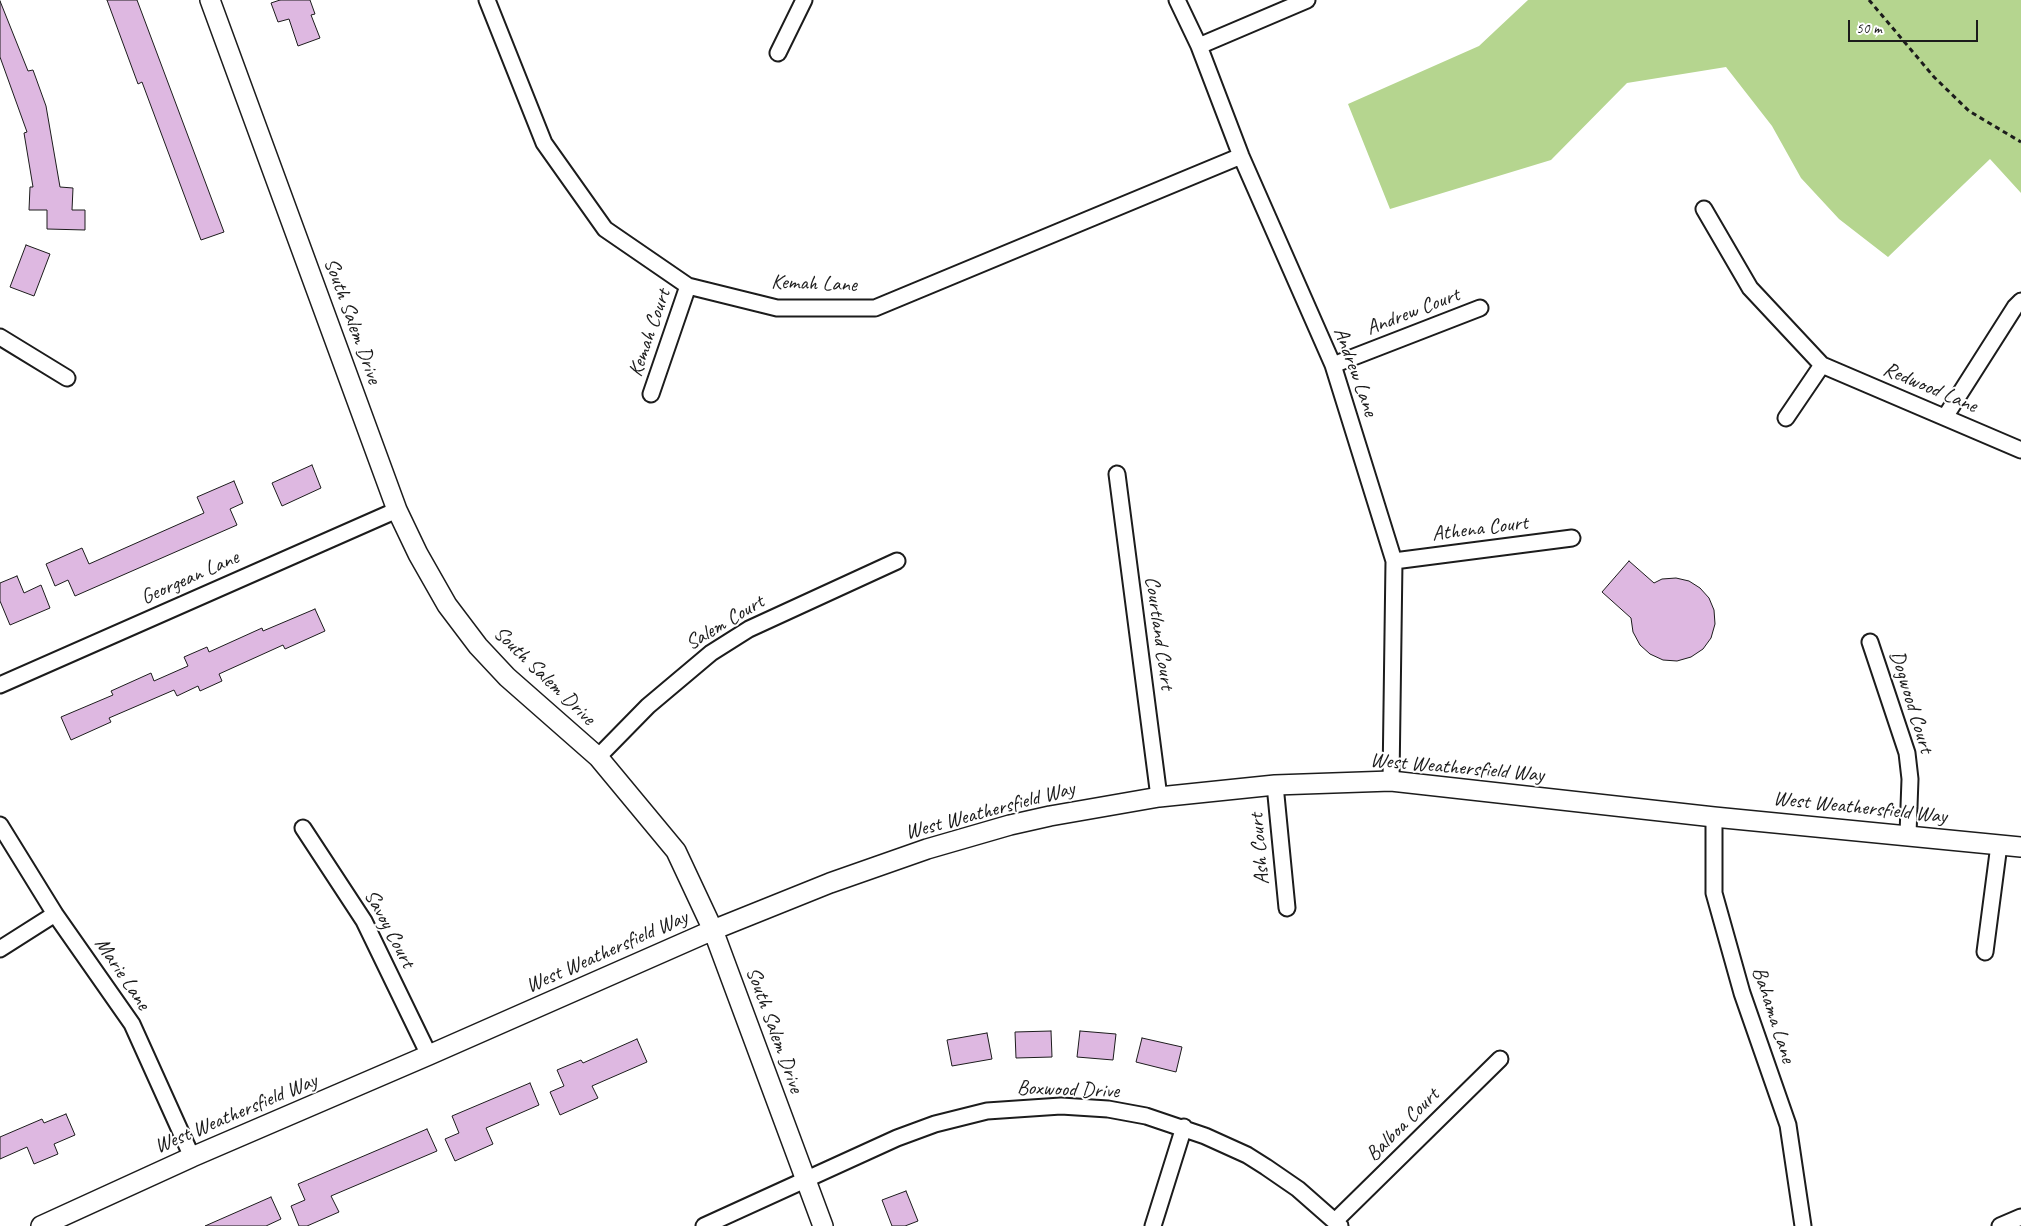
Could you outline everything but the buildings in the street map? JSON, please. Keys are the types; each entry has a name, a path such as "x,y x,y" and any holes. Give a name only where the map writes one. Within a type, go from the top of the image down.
{"street":[{"name":"South Salem Drive","path":"210,0 397,510 432,580 447,605 478,646 507,677 598,758 676,851 713,930 823,1226"},
{"name":"Kemah Lane","path":"487,0 544,143 605,229 688,286 777,308 875,308 1241,156"},
{"path":"778,53 804,0"},
{"name":"Andrew Lane","path":"1177,0 1199,46 1241,156 1333,365 1394,561 1392,782"},
{"path":"1199,46 1307,0"},
{"name":"Redwood Lane","path":"1704,209 1750,288 1822,365 2021,450"},
{"name":"Kemah Court","path":"651,394 688,286"},
{"path":"1945,417 2015,307 2021,301"},
{"name":"Andrew Court","path":"1333,365 1480,308"},
{"path":"0,337 67,378"},
{"path":"1786,418 1822,365"},
{"name":"Courtland Court","path":"1117,474 1159,797"},
{"name":"Georgean Lane","path":"0,685 397,510"},
{"name":"Athena Court","path":"1394,561 1572,538"},
{"name":"Salem Court","path":"598,758 648,706 711,653 749,629 897,561"},
{"name":"Dogwood Court","path":"1870,642 1907,753 1910,779 1908,834"},
{"name":"West Weathersfield Way","path":"41,1226 192,1157 713,930 830,883 961,839 1050,816 1159,797 1275,785 1392,782 2021,847"},
{"name":"Ash Court","path":"1275,785 1287,908"},
{"name":"Bahama Lane","path":"1714,816 1714,893 1742,993 1788,1125 1803,1226"},
{"name":"Marie Lane","path":"0,825 55,914 132,1024 192,1157"},
{"name":"Savoy Court","path":"303,828 364,921 429,1055"},
{"path":"1985,952 1998,844"},
{"path":"0,949 55,914"},
{"name":"Balboa Court","path":"1337,1224 1500,1059"},
{"name":"Boxwood Drive","path":"704,1226 916,1130 987,1111 1060,1106 1084,1107 1146,1116 1184,1127 1246,1155 1266,1167 1298,1189 1337,1224"},
{"path":"1153,1226 1184,1127"},
{"path":"2000,1226 2021,1217"}],"path":[{"path":"1869,0 1934,77 1969,111 2021,142"}],"green space":[{"path":"1528,0 2021,0 2021,193 1990,159 1888,257 1839,219 1801,178 1772,126 1726,67 1627,83 1551,160 1390,209 1348,104 1479,46"}]}
